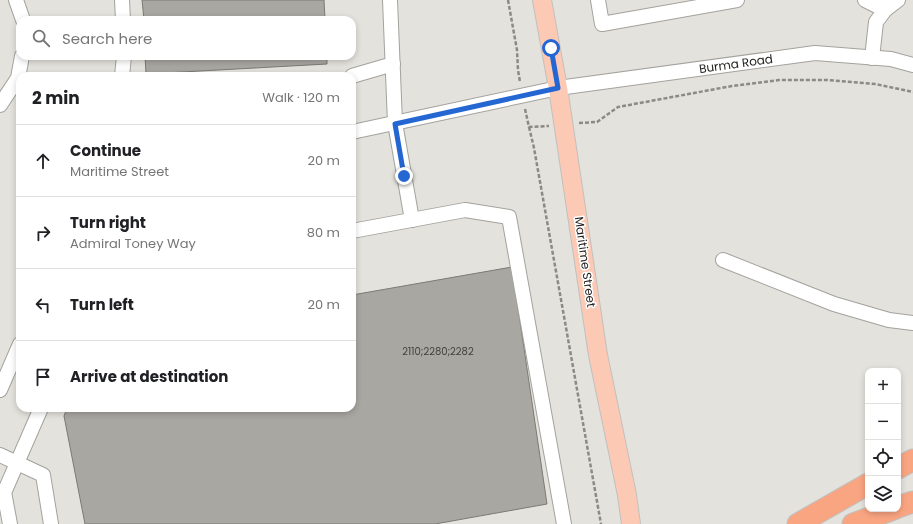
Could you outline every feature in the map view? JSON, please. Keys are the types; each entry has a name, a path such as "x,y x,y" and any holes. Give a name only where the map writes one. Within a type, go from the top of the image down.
{"highway":[{"path":"901,466 913,460"},
{"path":"798,524 865,486"},
{"path":"901,506 913,502"},
{"path":"853,524 886,512"}],"main road":[{"name":"Maritime Street","path":"542,0 558,88 598,355 627,495 631,524"},
{"path":"627,495 640,524"}],"street":[{"path":"16,0 22,16"},
{"path":"122,0 123,16"},
{"path":"390,0 395,124 412,220"},
{"path":"598,0 602,24 737,0"},
{"path":"865,0 884,5 898,0"},
{"path":"872,58 876,22 884,5"},
{"name":"Burma Road","path":"356,131 558,88 815,53 891,59 913,65"},
{"path":"19,72 21,60"},
{"path":"122,72 124,60"},
{"path":"356,75 393,64"},
{"path":"0,105 16,81"},
{"path":"356,230 465,210 509,217 564,524"},
{"path":"723,260 834,304 889,320 913,323"},
{"path":"0,390 16,353"},
{"path":"10,524 2,497 39,412"},
{"path":"0,455 44,475 51,524"}],"path":[{"path":"508,0 517,50 518,70"},
{"path":"604,116 618,107 732,86 779,80 827,80 875,84 913,92"},
{"path":"529,127 601,524"}],"building":[{"path":"142,0 324,0 325,16 144,16"},
{"path":"145,60 327,60 327,64 182,72 146,72"},
{"path":"512,267 547,504 435,524 85,524 64,416 66,412 356,412 356,294"}],"route":[{"path":"404,176 395,124 558,88 551,48"}]}
